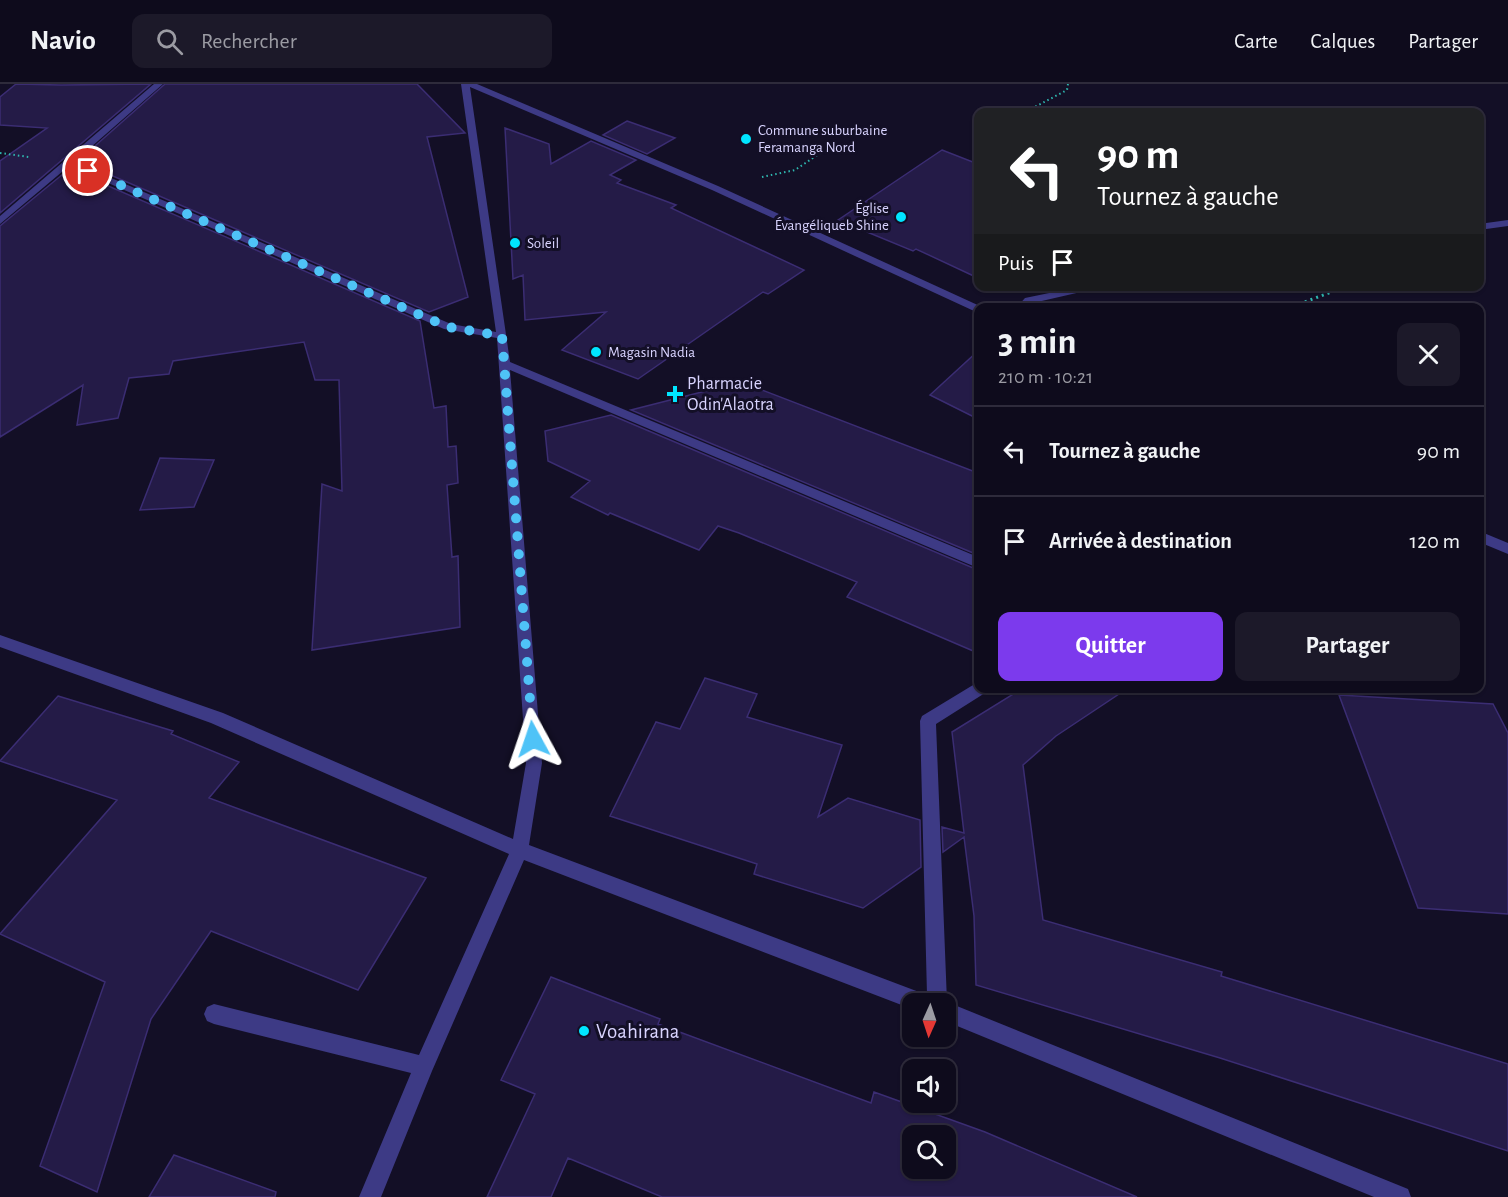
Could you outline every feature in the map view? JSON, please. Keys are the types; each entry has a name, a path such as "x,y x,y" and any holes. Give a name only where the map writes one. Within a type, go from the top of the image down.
{"street":[{"path":"0,221 159,84"},
{"path":"370,1197 424,1066 520,850 534,763 502,336 465,84"},
{"path":"470,84 715,188 974,307"},
{"path":"69,163 448,327 502,336"},
{"path":"1484,226 1508,223"},
{"path":"1026,303 1029,300 1076,291"},
{"path":"503,363 974,561"},
{"path":"1484,538 1508,549"},
{"path":"0,641 217,718 520,850 902,995"},
{"path":"937,993 928,721 974,691"},
{"path":"214,1014 424,1066"},
{"path":"956,1015 1400,1197"}],"path":[{"path":"1033,108 1067,90 1068,84"},
{"path":"715,188 795,170 834,144"},
{"path":"1302,303 1334,291"}],"building":[{"path":"16,84 151,84 0,213 0,161 47,128 0,125 0,97"},
{"path":"165,84 417,84 465,133 427,137 468,297 429,312 78,161"},
{"path":"627,121 675,138 647,154 603,135"},
{"path":"505,128 549,144 551,164 591,141 636,160 610,175 621,180 617,183 676,205 671,208 804,270 768,294 763,292 638,379 562,350 606,312 525,320 523,275 513,279"},
{"path":"942,150 974,162 974,276 916,249 913,251 838,220"},
{"path":"69,169 420,321 434,408 446,406 448,447 456,446 458,483 447,485 452,557 458,556 460,627 312,650 322,484 342,491 339,380 315,380 304,342 173,361 169,374 129,378 118,418 77,425 83,385 0,437 0,226"},
{"path":"974,355 974,417 930,395"},
{"path":"741,382 974,471 974,553 631,410"},
{"path":"611,415 974,568 974,651 847,597 857,582 739,533 718,526 699,550 610,513 608,515 571,497 590,481 548,461 545,431"},
{"path":"160,458 214,460 194,507 140,510"},
{"path":"705,678 757,694 747,717 842,745 818,817 848,798 920,820 921,867 863,908 754,874 757,864 610,816 656,722 680,729"},
{"path":"1015,693 1120,693 1056,736 1023,765 1043,920 1222,972 1221,976 1508,1064 1508,1151 1220,1058 976,985 974,916 964,837 943,852 942,827 964,833 952,732"},
{"path":"1339,695 1493,704 1508,733 1508,914 1418,908"},
{"path":"58,696 173,731 171,734 239,762 209,798 426,878 358,990 211,931 151,1019 97,1192 40,1166 105,982 0,934 117,800 0,761"},
{"path":"551,977 660,1019 658,1024 871,1103 874,1092 902,1102 902,1113 932,1113 985,1132 1137,1197 662,1197 568,1158 551,1197 487,1197 535,1094 501,1080"},
{"path":"174,1155 276,1192 275,1197 149,1197"}],"place":[{"name":"Commune suburbaine Feramanga Nord","path":"746,139"},
{"name":"Église Évangéliqueb Shine","path":"901,217"},
{"name":"Soleil","path":"515,243"},
{"name":"Magasin Nadia","path":"596,352"},
{"name":"Pharmacie Odin'Alaotra","path":"675,394"},
{"name":"Voahirana","path":"584,1031"}],"route":[{"path":"88,171 448,327 502,336 533,739"}]}
